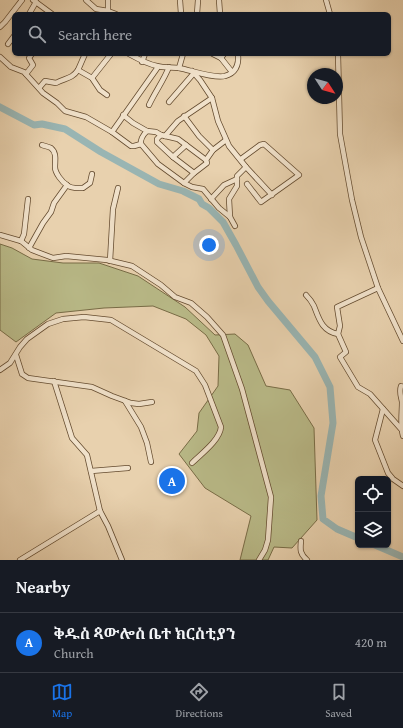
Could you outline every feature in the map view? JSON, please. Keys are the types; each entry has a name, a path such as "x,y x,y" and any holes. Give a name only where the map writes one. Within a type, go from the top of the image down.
{"street":[{"path":"13,12 22,0"},
{"path":"86,0 96,9 108,11 108,0"},
{"path":"180,0 181,12"},
{"path":"197,12 198,0"},
{"path":"219,0 220,12"},
{"path":"326,0 329,12"},
{"path":"30,12 35,1 49,12"},
{"path":"0,27 12,13"},
{"path":"8,44 12,39"},
{"path":"26,74 33,65 29,58 30,56"},
{"path":"39,88 45,81 56,83 61,79 73,77 84,56"},
{"path":"92,78 109,56"},
{"path":"132,56 142,62 158,67 179,68 218,76 224,76 232,72 237,67 238,56"},
{"path":"142,62 144,56"},
{"path":"179,68 182,56"},
{"path":"223,56 232,72"},
{"path":"338,56 340,134 352,200 361,237 378,288 403,341"},
{"path":"0,58 11,67 26,74 48,97 65,111 86,117 112,132 131,146 141,144"},
{"path":"112,132 158,67"},
{"path":"149,105 167,74 169,67"},
{"path":"78,70 92,78 100,90 107,95"},
{"path":"193,72 212,98 218,121 229,146 272,195"},
{"path":"169,102 193,72"},
{"path":"194,173 173,157 157,142 158,139 184,116 212,98"},
{"path":"123,115 147,131 156,132 163,136 178,138 206,160"},
{"path":"184,116 199,136 213,150"},
{"path":"147,131 142,136 140,141 155,161 184,183 201,188 228,216 230,216"},
{"path":"184,183 207,163 206,160 213,150 226,140"},
{"path":"241,159 260,145 264,144 298,174 298,177 263,202 260,202 247,184"},
{"path":"42,145 51,148 56,158 56,173 67,185 72,188 83,188 90,183 92,174"},
{"path":"173,157 186,145"},
{"path":"235,226 230,216 229,199 237,186 239,173 246,166"},
{"path":"211,199 224,185 237,179"},
{"path":"29,248 43,222 51,212 54,203 67,185"},
{"path":"110,261 113,209 118,188"},
{"path":"21,241 24,234 28,199"},
{"path":"0,235 21,241 32,250 53,258 66,256 110,261 132,266 175,296 191,303 223,334 242,389 270,497 268,540 265,550 259,560"},
{"path":"378,288 337,307 340,326 338,334 346,352 340,357 358,387 370,394 401,428"},
{"path":"306,295 313,304 320,323 332,333 338,334"},
{"path":"0,370 10,363 28,339 48,324 63,319 84,317 111,320 178,360 198,374 205,385 221,427 220,434 192,463"},
{"path":"16,355 24,376 37,380 92,387 130,403 140,404 152,402"},
{"path":"54,381 72,438 87,455 100,511 122,560"},
{"path":"401,386 399,391 402,401 401,428 403,436"},
{"path":"125,401 141,427 151,462"},
{"path":"383,409 375,440 388,474 403,486"},
{"path":"91,471 128,468"},
{"path":"20,560 100,511"},
{"path":"301,541 300,550 302,555 307,560"}],"green space":[{"path":"0,244 12,248 32,259 63,263 99,263 138,276 185,307 215,335 235,334 248,345 266,386 290,390 314,428 317,520 292,548 274,547 268,560 240,560 251,516 205,488 179,454 197,431 199,413 218,386 219,356 206,335 186,319 153,306 104,308 56,313 16,342 0,330"}],"waterway":[{"path":"0,107 34,125 42,124 65,129 101,152 159,184 183,191 199,199 202,204 209,208 223,222 258,287 315,357 330,387 333,423 321,496 323,519 337,529 355,537"},
{"path":"382,548 403,557"}],"place":[{"name":"ቅዱስ ጳውሎስ ቤተ ክርስቲያን","path":"172,481"}]}
